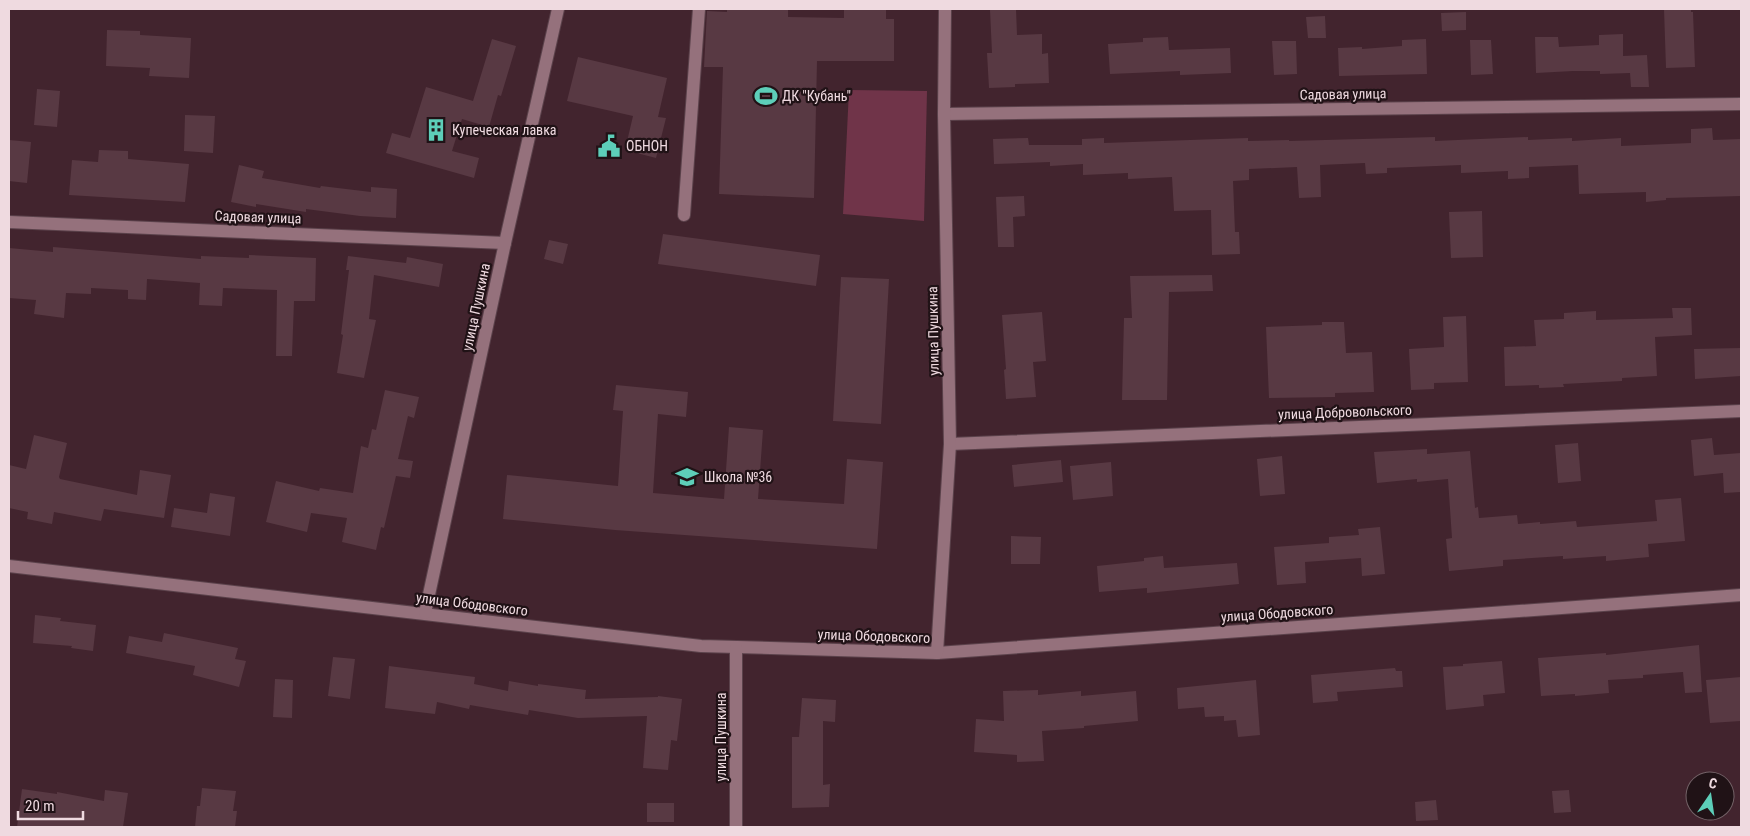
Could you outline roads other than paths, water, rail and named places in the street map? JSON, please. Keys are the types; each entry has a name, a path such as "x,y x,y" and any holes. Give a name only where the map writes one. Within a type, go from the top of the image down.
{"street":[{"name":"улица Пушкина","path":"425,613 558,9"},
{"path":"684,215 700,9"},
{"name":"улица Пушкина","path":"937,653 950,444 944,114 945,9"},
{"name":"Садовая улица","path":"944,114 1741,104"},
{"name":"Садовая улица","path":"9,222 505,243"},
{"name":"улица Добровольского","path":"950,444 1741,411"},
{"name":"улица Ободовского","path":"9,566 701,646 937,653 1741,595"},
{"name":"улица Пушкина","path":"736,647 736,827"}],"place":[{"name":"ДК \"Кубань\"","path":"766,96"},
{"name":"Купеческая лавка","path":"436,130"},
{"name":"ОБНОН","path":"609,146"},
{"name":"Школа №36","path":"687,477"}]}
